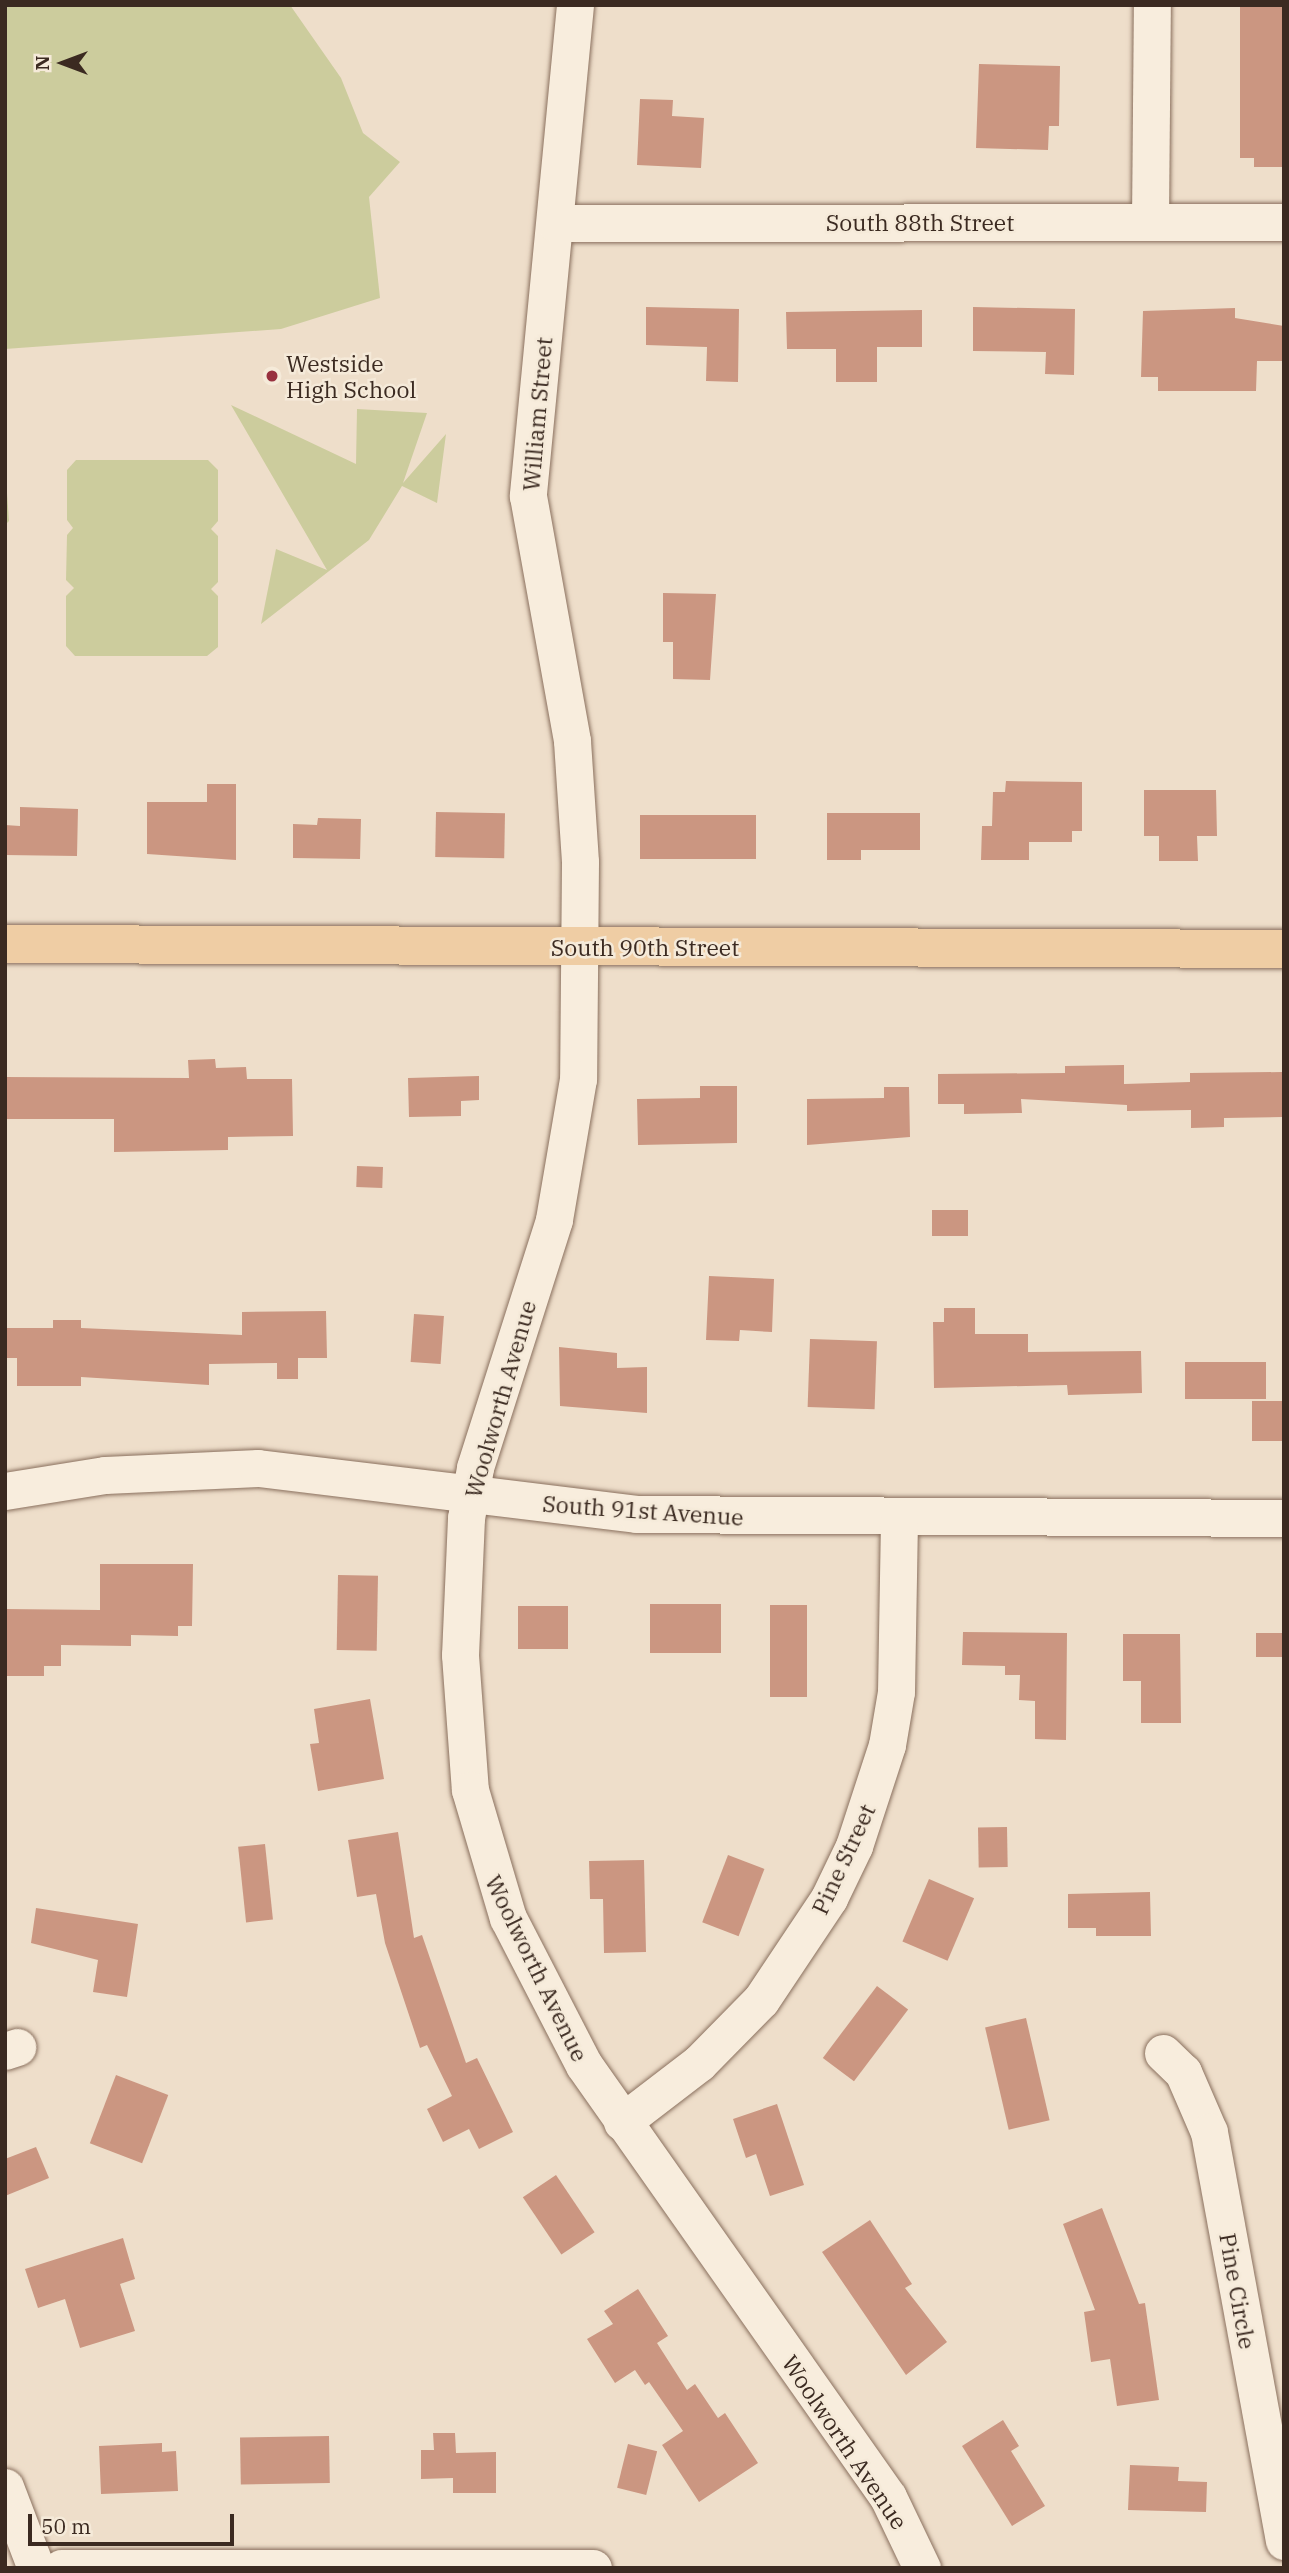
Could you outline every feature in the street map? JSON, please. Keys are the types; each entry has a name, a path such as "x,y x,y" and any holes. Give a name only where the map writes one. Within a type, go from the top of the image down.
{"main road":[{"name":"South 90th Street","path":"5,944 1284,949"}],"street":[{"name":"William Street","path":"575,5 528,496 572,741 579,946"},
{"path":"1150,221 1152,5"},
{"name":"South 88th Street","path":"555,223 1284,222"},
{"name":"Woolworth Avenue","path":"579,946 578,1079 568,1166 470,1493 460,1655 480,1838 543,1990 622,2122 888,2497 922,2568"},
{"name":"South 91st Avenue","path":"5,1491 153,1471 258,1468 636,1514 899,1518 1284,1518"},
{"name":"Pine Street","path":"622,2122 699,2063 761,2000 829,1898 854,1846 880,1768 896,1692 899,1518"},
{"name":"Pine Circle","path":"1163,2053 1183,2072 1209,2132 1284,2541"},
{"path":"5,2487 39,2567 593,2568"}],"green space":[{"path":"5,5 290,5 341,78 363,133 400,162 369,197 380,298 281,329 5,349"},
{"path":"231,405 356,464 357,409 427,413 403,483 446,434 437,503 402,486 369,540 261,624 276,549 327,570"},
{"path":"76,460 208,460 218,470 218,521 211,529 218,536 218,582 211,589 218,596 218,647 207,656 75,656 66,646 66,596 74,588 66,580 67,535 73,528 67,520 67,470"},
{"path":"5,465 9,521 5,525"}],"building":[{"path":"1240,5 1284,5 1282,167 1254,167 1254,158 1240,158"},
{"path":"979,64 1060,66 1059,126 1049,126 1048,150 976,148"},
{"path":"640,99 673,100 672,116 704,118 701,168 637,165"},
{"path":"646,307 739,309 738,382 706,381 707,347 646,345"},
{"path":"973,307 1075,309 1074,375 1045,374 1046,352 973,351"},
{"path":"1235,308 1235,318 1284,326 1284,361 1257,361 1256,391 1158,391 1158,377 1141,377 1143,311"},
{"path":"922,310 922,347 877,347 877,382 836,382 836,349 787,349 786,312"},
{"path":"663,593 716,594 710,680 673,679 673,642 663,642"},
{"path":"1006,781 1082,782 1082,831 1072,831 1072,842 1029,842 1029,860 981,860 982,826 992,826 993,792 1005,792"},
{"path":"207,784 236,784 236,860 147,854 147,802 207,802"},
{"path":"1144,790 1216,790 1217,836 1197,836 1198,861 1159,861 1159,836 1144,836"},
{"path":"20,807 78,809 77,856 5,855 5,825 20,826"},
{"path":"436,812 505,813 504,858 435,857"},
{"path":"827,813 920,813 920,850 861,850 861,860 827,860"},
{"path":"640,815 756,815 756,859 640,859"},
{"path":"318,818 361,819 360,859 293,858 293,824 317,825"},
{"path":"215,1059 216,1068 246,1067 247,1079 292,1079 293,1136 228,1137 228,1150 114,1152 114,1119 5,1119 5,1077 189,1078 188,1060"},
{"path":"1124,1065 1124,1084 1190,1082 1190,1073 1282,1072 1282,1117 1224,1118 1224,1127 1191,1128 1191,1110 1127,1111 1127,1105 1021,1099 1022,1113 964,1114 964,1104 938,1104 938,1074 1065,1073 1065,1066"},
{"path":"479,1076 479,1100 461,1101 461,1116 409,1117 408,1078"},
{"path":"700,1086 737,1086 737,1143 638,1145 637,1099 700,1098"},
{"path":"884,1087 909,1087 910,1137 807,1145 807,1099 884,1098"},
{"path":"357,1166 383,1167 382,1188 356,1187"},
{"path":"932,1210 968,1210 968,1236 932,1236"},
{"path":"709,1276 774,1279 772,1332 740,1330 739,1341 706,1340"},
{"path":"944,1308 975,1308 975,1334 1028,1334 1028,1352 1141,1351 1142,1393 1068,1395 1067,1385 934,1388 933,1322 944,1322"},
{"path":"326,1311 327,1358 298,1358 298,1379 277,1379 277,1363 209,1364 209,1385 81,1377 81,1386 17,1386 17,1358 5,1358 5,1328 53,1328 53,1320 81,1320 81,1328 242,1335 242,1312"},
{"path":"414,1314 444,1316 441,1364 411,1362"},
{"path":"810,1339 877,1341 875,1409 808,1407"},
{"path":"559,1347 617,1353 617,1368 647,1367 647,1413 560,1406"},
{"path":"1185,1362 1266,1362 1266,1399 1185,1399"},
{"path":"1252,1401 1284,1401 1284,1441 1252,1441"},
{"path":"100,1564 193,1564 192,1626 178,1626 178,1636 131,1635 131,1646 61,1645 61,1666 44,1666 44,1676 5,1676 5,1609 100,1610"},
{"path":"338,1575 378,1576 377,1651 337,1650"},
{"path":"650,1604 721,1604 721,1653 650,1653"},
{"path":"770,1605 807,1605 807,1697 770,1697"},
{"path":"518,1606 568,1606 568,1649 518,1649"},
{"path":"963,1632 1067,1633 1066,1740 1035,1739 1035,1701 1019,1700 1020,1675 1005,1675 1005,1666 962,1665"},
{"path":"1256,1633 1284,1633 1284,1657 1256,1657"},
{"path":"1123,1634 1180,1634 1181,1723 1141,1723 1141,1681 1123,1681"},
{"path":"370,1699 384,1779 318,1791 310,1744 319,1743 314,1709"},
{"path":"1007,1827 1008,1867 979,1868 978,1828"},
{"path":"398,1832 414,1938 422,1935 466,2063 477,2058 513,2132 479,2149 469,2129 443,2142 427,2109 452,2096 427,2045 420,2048 385,1943 376,1894 357,1897 348,1840"},
{"path":"265,1844 273,1920 246,1922 238,1847"},
{"path":"728,1855 764,1869 739,1936 702,1922"},
{"path":"644,1860 646,1952 604,1953 603,1899 590,1899 589,1861"},
{"path":"929,1879 974,1898 948,1961 902,1942"},
{"path":"1150,1892 1151,1936 1096,1936 1096,1928 1068,1928 1068,1894"},
{"path":"36,1908 138,1924 127,1997 93,1992 98,1960 31,1943"},
{"path":"877,1986 908,2009 854,2081 823,2058"},
{"path":"1026,2018 1050,2120 1009,2130 985,2027"},
{"path":"116,2075 168,2095 142,2163 90,2143"},
{"path":"777,2104 804,2185 770,2196 756,2154 746,2158 733,2119"},
{"path":"36,2147 49,2178 5,2196 5,2159"},
{"path":"556,2175 595,2232 561,2255 523,2197"},
{"path":"1102,2208 1139,2304 1145,2303 1159,2400 1117,2406 1110,2359 1091,2362 1084,2312 1095,2310 1063,2224"},
{"path":"870,2220 912,2284 905,2288 947,2342 906,2375 822,2252"},
{"path":"123,2238 135,2279 120,2284 135,2331 80,2348 65,2299 38,2308 25,2269"},
{"path":"638,2289 668,2336 657,2343 687,2390 695,2384 718,2418 725,2413 758,2463 699,2502 662,2445 683,2431 649,2382 645,2385 635,2370 615,2383 587,2339 613,2324 604,2311"},
{"path":"1003,2420 1019,2446 1011,2451 1045,2506 1012,2526 962,2446"},
{"path":"433,2433 455,2433 456,2453 496,2452 496,2493 453,2493 453,2478 421,2479 421,2450 434,2450"},
{"path":"329,2436 330,2483 241,2485 240,2438"},
{"path":"162,2443 162,2452 176,2451 178,2491 101,2494 99,2446"},
{"path":"628,2444 657,2451 646,2495 617,2488"},
{"path":"1130,2465 1179,2467 1178,2481 1207,2482 1206,2512 1128,2510"}],"place":[{"name":"Westside High School","path":"272,376"}]}
